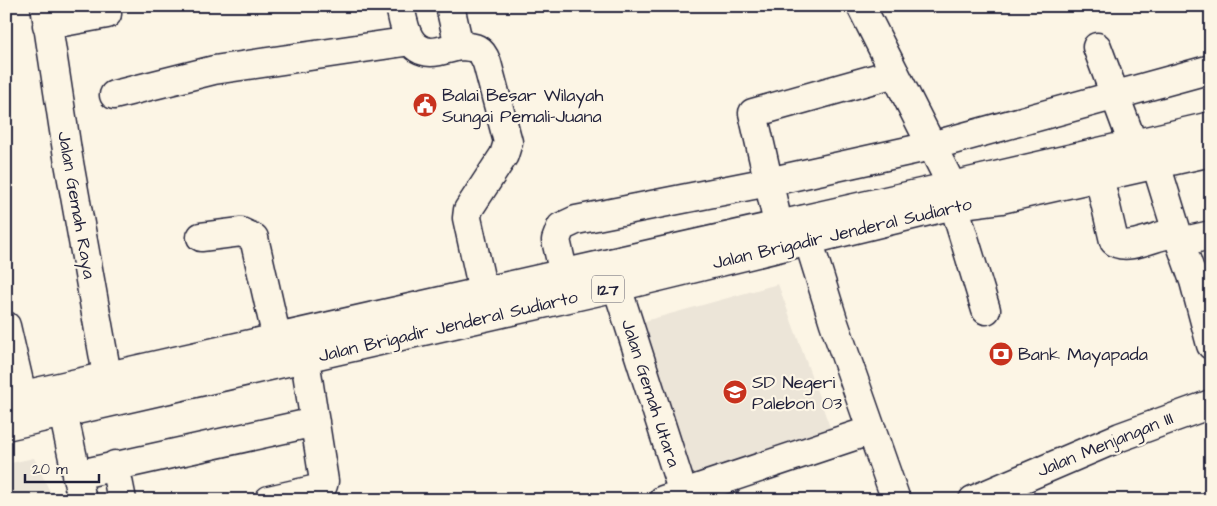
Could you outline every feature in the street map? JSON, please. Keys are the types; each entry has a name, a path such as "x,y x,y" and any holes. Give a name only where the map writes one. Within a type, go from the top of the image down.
{"street":[{"path":"400,6 404,29 410,41 419,50 432,52 459,46 474,47 483,52 487,63 508,142 504,155 467,214 486,304"},
{"path":"450,6 459,46"},
{"path":"861,6 931,146 953,196 986,310"},
{"path":"46,16 107,14"},
{"name":"Jalan Gemah Raya","path":"46,16 68,157 107,375 114,402"},
{"path":"114,95 214,70 410,41"},
{"path":"1097,47 1115,94 1145,154 1172,238 1194,280 1211,346"},
{"path":"567,285 556,240 561,227 576,220 768,182 931,146 1211,69"},
{"path":"895,73 754,113 768,182 793,233 872,430 896,500"},
{"name":"Jalan Brigadir Jenderal Sudiarto","path":"15,411 63,413 114,402 291,348 953,196 1145,154 1211,126"},
{"name":"Jalan Brigadir Jenderal Sudiarto","path":"1145,154 1211,152"},
{"path":"1096,165 1114,241 1117,244 1127,246 1172,238 1211,235"},
{"path":"201,237 241,232 254,238 315,422 323,484 317,489 269,500"},
{"name":"Jalan Gemah Utara","path":"614,275 673,497"},
{"path":"6,326 15,411"},
{"name":"Jalan Brigadir Jenderal Sudiarto","path":"15,411 58,386 107,375 291,348"},
{"path":"58,386 79,487 115,465 315,422"},
{"name":"Jalan Menjangan III","path":"974,500 1120,437 1211,404"},
{"path":"673,497 872,430"},
{"path":"115,465 122,500"}],"shaded area":[{"name":"SD Negeri Palebon 03","path":"778,284 832,433 684,488 634,324"},
{"path":"34,458 54,500 6,500 6,464"}],"place":[{"name":"Balai Besar Wilayah Sungai Pemali-Juana","path":"425,105"},
{"name":"Bank Mayapada","path":"1001,354"},
{"name":"SD Negeri Palebon 03","path":"735,392"}]}
